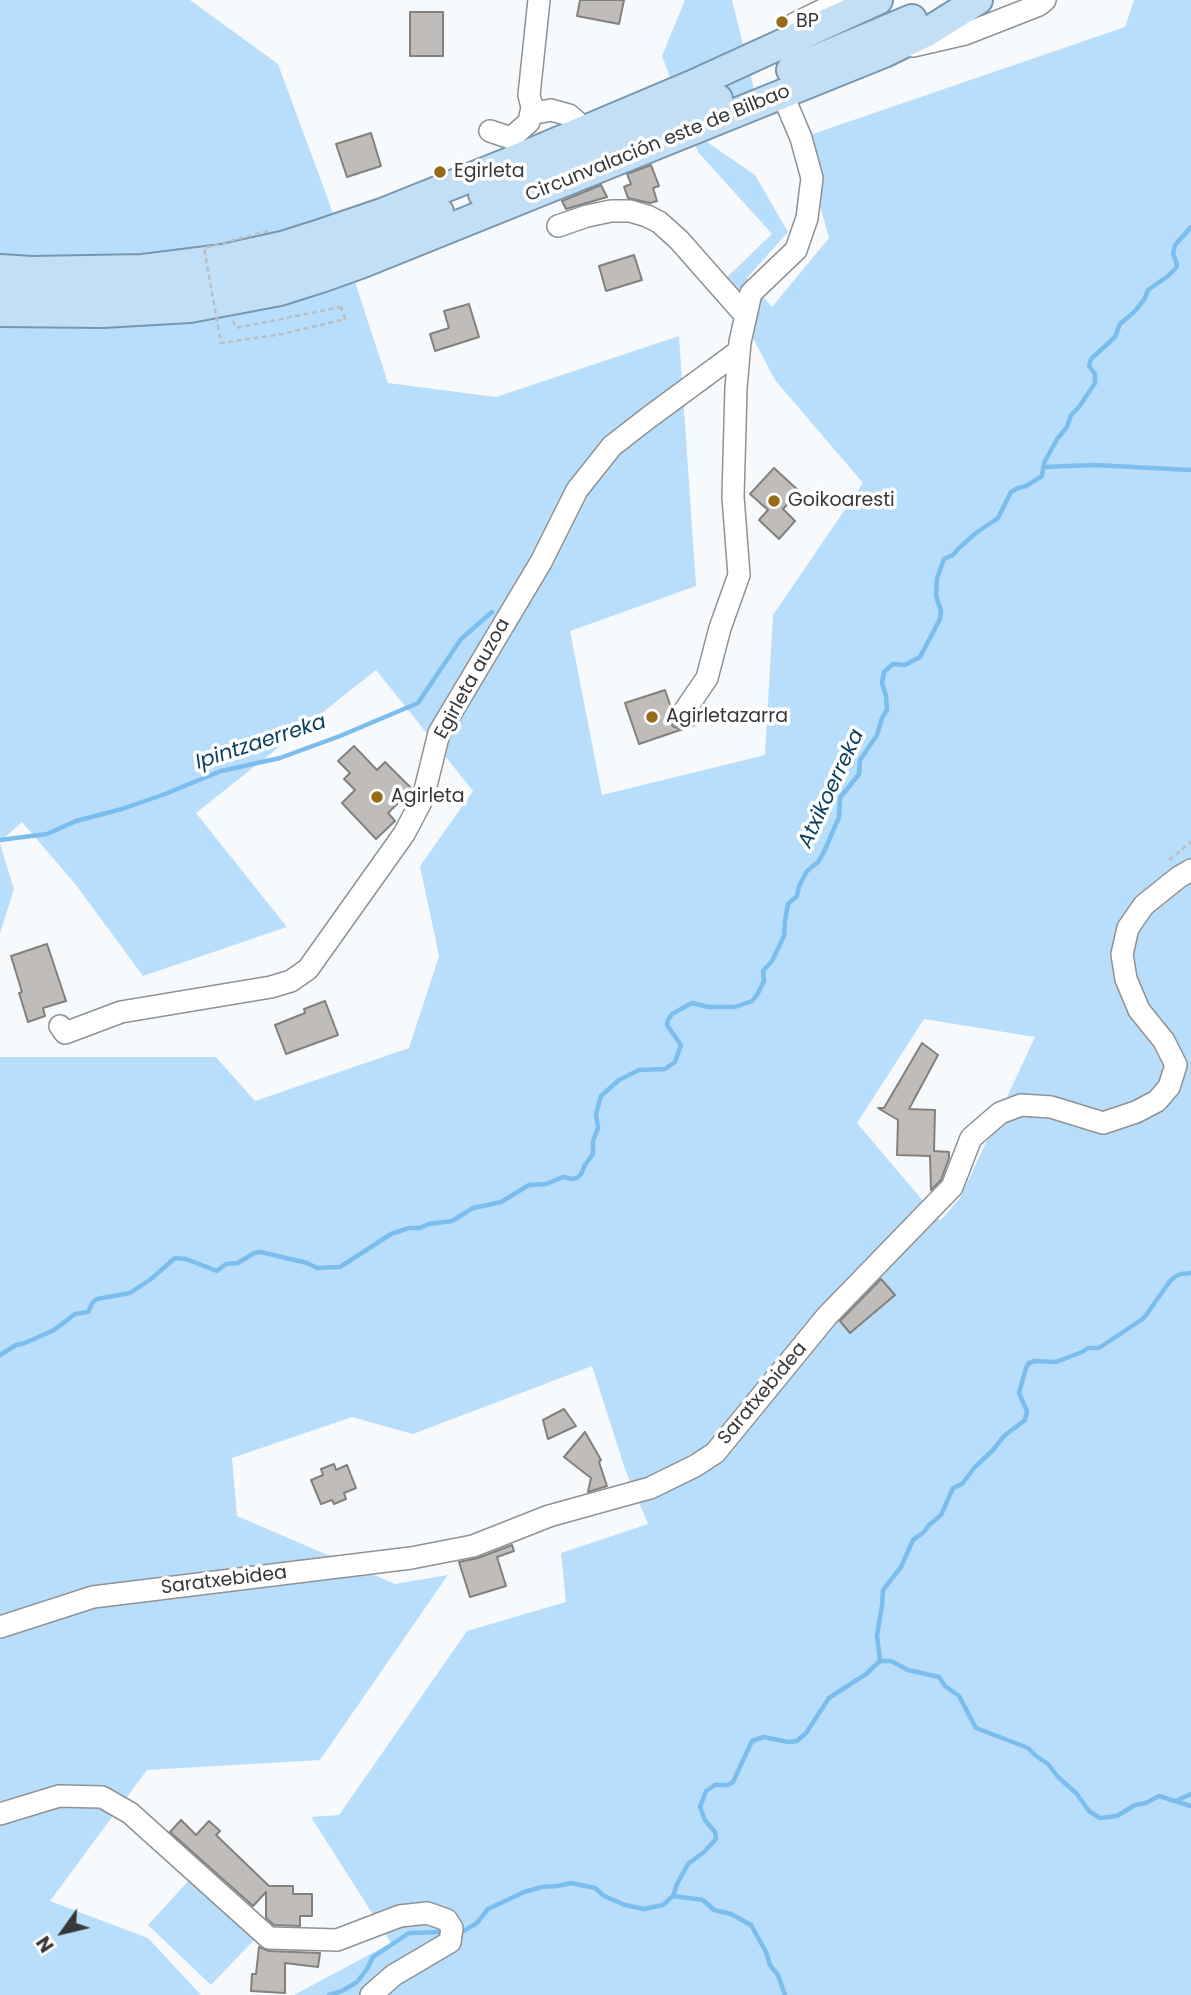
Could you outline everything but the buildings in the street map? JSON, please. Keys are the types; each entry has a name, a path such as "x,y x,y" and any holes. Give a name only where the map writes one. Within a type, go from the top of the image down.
{"main road":[{"path":"0,269 143,269 223,259 282,246 382,213 582,131 878,0"},
{"name":"Circunvalación este de Bilbao","path":"0,289 130,291 228,279 284,268 332,253 436,213 776,76 894,28 944,0"},
{"name":"Circunvalación este de Bilbao","path":"0,312 103,313 190,308 280,290 363,263 884,53 927,33 978,0"}],"street":[{"path":"498,138 521,131 529,122 532,107 529,95 539,0"},
{"path":"720,72 762,40 843,0"},
{"path":"884,53 965,34 1039,5 1045,0"},
{"path":"681,716 707,678 720,628 739,575 733,497 736,388 739,351 751,293 796,250 807,218 811,178 801,138 782,93"},
{"path":"532,107 569,115 582,131"},
{"path":"558,226 611,211 630,211 647,216 659,222 679,240 746,316"},
{"name":"Egirleta auzoa","path":"60,1026 65,1033 121,1012 271,986 292,981 307,969 404,834 423,798 439,733 541,562 577,490 612,446 739,351"},
{"name":"Saratxebidea","path":"0,1627 93,1597 411,1558 473,1546 549,1516 650,1488 715,1453 827,1316 952,1187 971,1138 1000,1113 1021,1105 1051,1107 1103,1123 1147,1107 1157,1101 1169,1087 1176,1065 1164,1041 1139,1010 1126,979 1122,954 1128,928 1144,905 1178,877 1191,870"},
{"path":"0,1814 58,1796 102,1797 130,1813 269,1938 337,1940 400,1916 427,1913 447,1920 452,1928 450,1942 394,1975 371,1995"}],"path":[{"path":"268,231 204,248 221,343 282,334 345,319 341,307"}],"shaded area":[{"path":"0,0 190,0 278,64 329,202 388,383 496,397 679,336 696,586 570,631 602,795 765,755 773,615 863,483 775,380 723,281 772,234 698,152 662,56 685,0 732,0 760,113 707,142 755,175 788,232 747,278 772,307 829,238 801,138 1125,27 1134,0 1191,0 1191,1995 294,1995 391,1943 311,1817 339,1815 467,1631 566,1602 561,1553 648,1524 626,1472 592,1366 413,1434 352,1417 232,1458 237,1516 395,1584 448,1575 320,1760 147,1770 50,1901 148,1938 201,1995 0,1995 0,1057 216,1057 255,1101 409,1048 439,956 420,866 473,791 376,670 196,813 287,927 143,976 76,885 22,822 0,842","holes":["924,1019 1035,1037 960,1198 940,1221 857,1123"]},
{"path":"0,844 14,889 0,933"},
{"path":"190,1879 254,1940 211,1985 148,1925"}],"waterway":[{"name":"Atxikoerreka","path":"0,1355 16,1345 54,1330 75,1314 88,1312 97,1299 130,1293 175,1258 186,1259 217,1271 226,1264 238,1263 254,1253 261,1252 317,1268 340,1267 391,1234 409,1228 452,1221 473,1208 501,1202 529,1185 546,1184 563,1177 577,1178 593,1154 593,1141 598,1128 596,1114 601,1096 619,1080 639,1070 665,1069 675,1062 681,1045 667,1025 672,1014 692,1003 708,1007 735,1007 752,1001 757,995 764,981 763,971 772,961 784,936 788,904 797,896 807,871 818,862 824,852 839,817 840,798 859,774 860,760 877,735 887,710 882,683 884,672 893,664 905,665 920,657 940,619 941,611 936,596 937,578 944,559 953,555 976,533 998,518 1011,492 1042,476 1044,463 1057,439 1095,383 1095,374 1089,366 1091,359 1115,337 1120,324 1144,300 1148,290 1176,268 1173,254 1175,245 1191,227"},
{"path":"1044,467 1094,465 1191,470"},
{"name":"Ipintzaerreka","path":"0,840 47,834 76,821 165,794 221,771 280,758 418,703 461,639 492,612"},
{"path":"880,1661 877,1635 883,1590 901,1567 913,1540 941,1515 953,1488 962,1484 1004,1436 1025,1420 1027,1411 1019,1393 1029,1363 1056,1362 1088,1348 1099,1348 1144,1318 1176,1276 1191,1273"},
{"path":"460,1933 477,1923 488,1909 524,1892 542,1887 571,1883 595,1888 604,1896 625,1905 644,1909 663,1905 673,1896 688,1864 716,1839 715,1832 705,1820 700,1807 706,1791 715,1785 728,1785 733,1782 752,1741 764,1737 797,1741 806,1733 829,1698 866,1674 880,1661 891,1661 908,1670 939,1677 945,1686 959,1696 976,1728 1028,1748 1048,1764 1089,1811 1100,1818 1117,1816 1135,1805 1159,1796 1191,1806"},
{"path":"1176,1801 1191,1794"},
{"path":"673,1896 703,1900 714,1910 731,1914 751,1925 770,1965 778,1975 785,1995"},
{"path":"329,1995 357,1982 373,1957 409,1933 441,1932"}],"place":[{"name":"BP","path":"782,22"},
{"name":"Egirleta","path":"440,172"},
{"name":"Goikoaresti","path":"774,501"},
{"name":"Agirletazarra","path":"652,717"},
{"name":"Agirleta","path":"377,797"}]}
